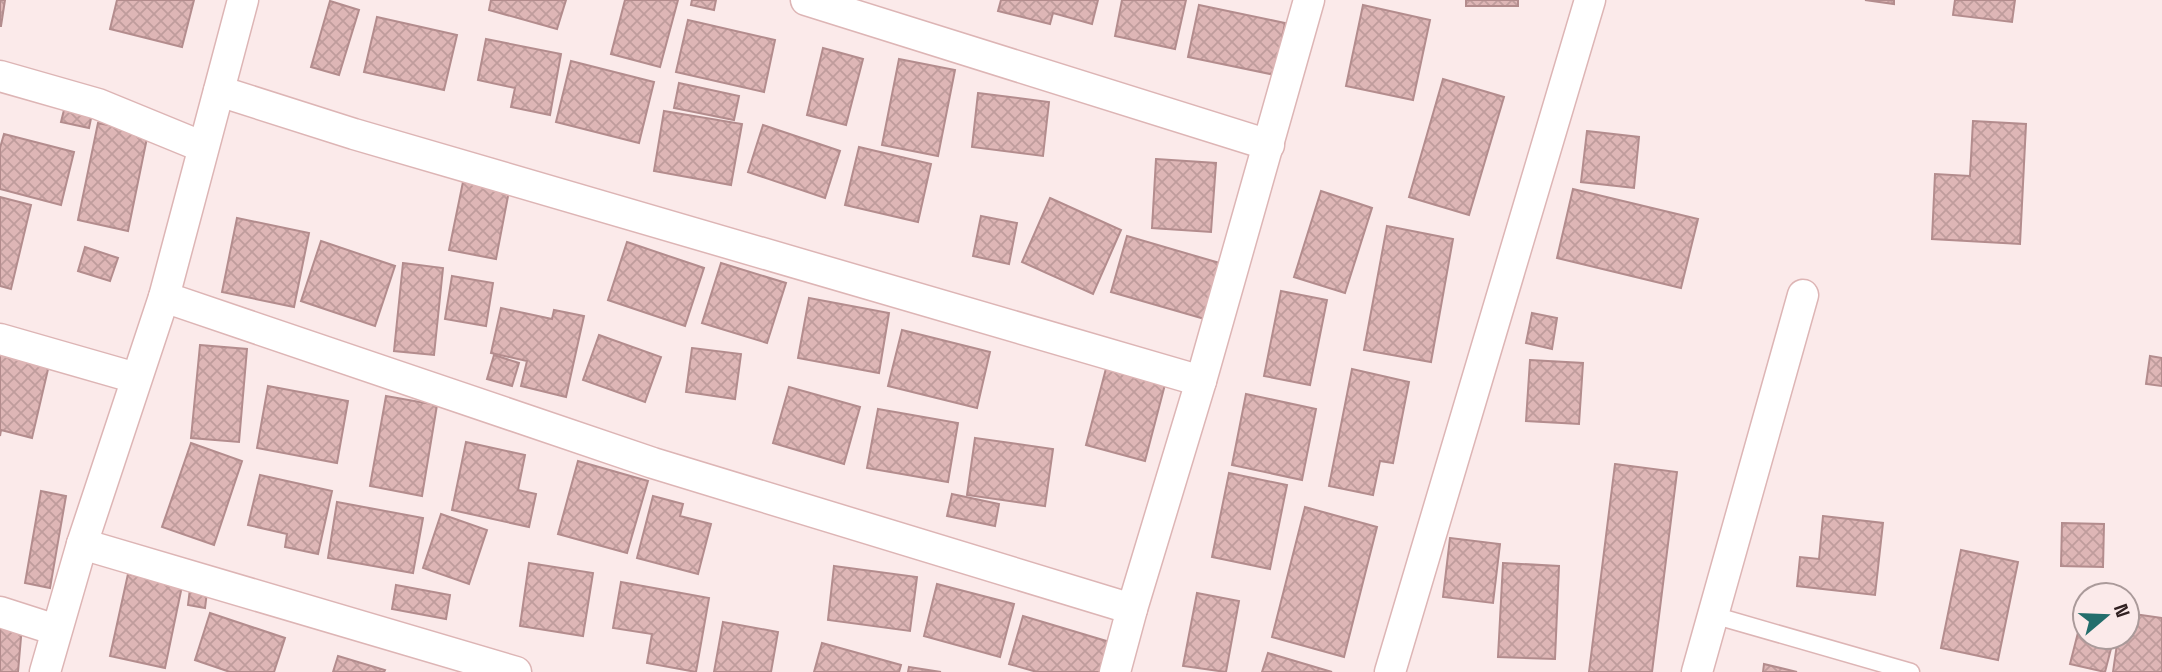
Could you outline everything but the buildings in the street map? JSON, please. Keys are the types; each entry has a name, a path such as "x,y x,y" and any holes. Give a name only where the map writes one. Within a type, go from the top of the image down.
{"street":[{"path":"45,672 82,544 164,297 243,0"},
{"path":"806,0 1269,145"},
{"path":"1115,672 1201,382 1309,0"},
{"path":"1390,672 1590,0"},
{"path":"0,76 98,104 203,147"},
{"path":"219,91 367,138 1201,382"},
{"path":"1697,672 1803,295"},
{"path":"164,297 653,463 1132,609"},
{"path":"0,339 136,378"},
{"path":"82,544 516,672"},
{"path":"0,612 56,630"}],"lane":[{"path":"1713,615 1911,672"}]}
